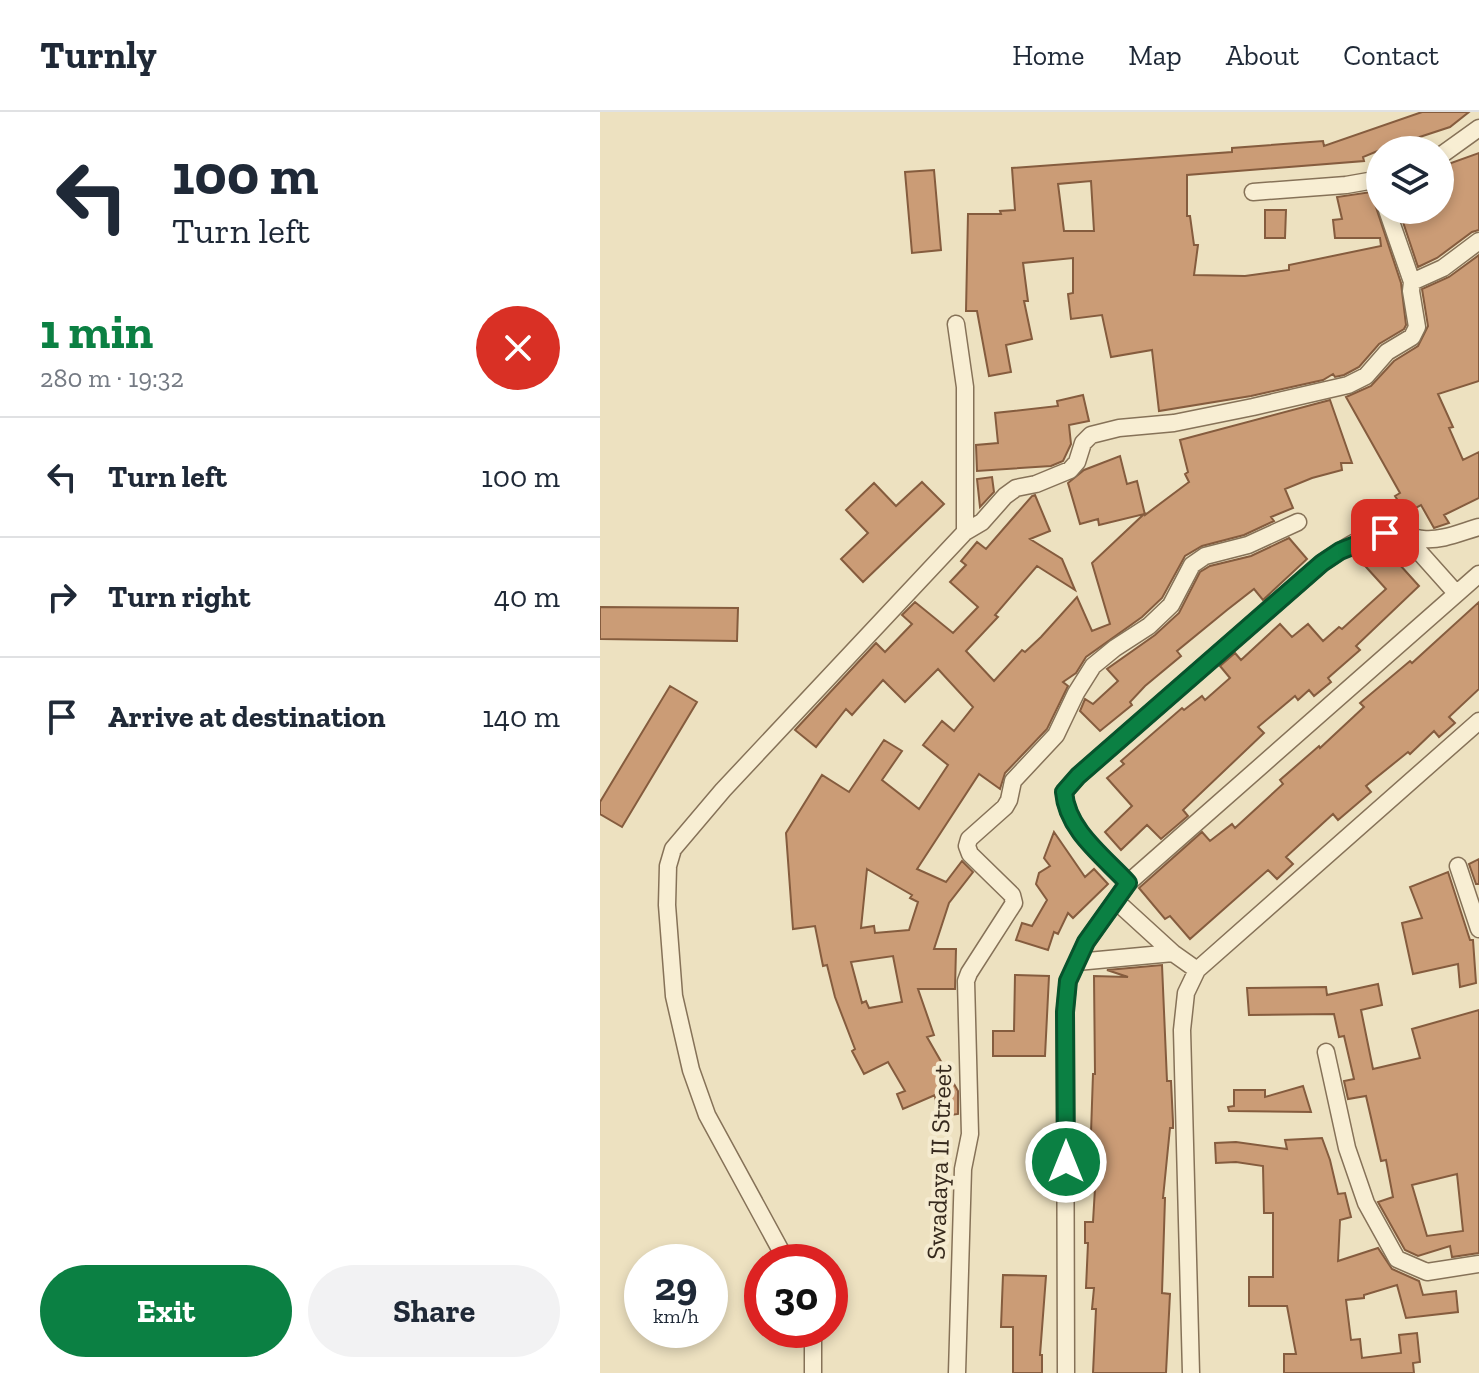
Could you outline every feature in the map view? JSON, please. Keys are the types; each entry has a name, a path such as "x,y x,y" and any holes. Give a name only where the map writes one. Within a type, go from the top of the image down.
{"street":[{"path":"1454,146 1479,128"},
{"path":"1253,192 1366,184"},
{"path":"777,1244 713,1127 691,1070 674,996 667,905 668,866 673,849 723,790 965,532 982,522 1016,488 1036,484 1070,470 1077,462 1083,443 1091,435 1119,428 1174,423 1348,385 1366,376 1387,352 1405,343 1417,327 1412,282 1392,224"},
{"path":"1412,282 1443,268 1479,241"},
{"path":"956,324 965,387 965,532"},
{"name":"Swadaya II Street","path":"957,1373 963,1169 970,1134 966,981 1014,903 1012,895 970,854 967,846 969,839 1005,807 1013,781 1056,735 1093,666 1149,626 1171,605 1192,565 1205,556 1248,545 1298,522"},
{"path":"1128,883 1071,821 1065,807 1064,792 1078,776 1322,563 1340,551 1385,533 1426,540 1479,527"},
{"path":"1406,537 1456,593"},
{"path":"1066,1373 1065,1012 1068,981 1086,942 1128,883 1479,574"},
{"path":"1191,1373 1182,1030 1186,993 1197,970 1479,721"},
{"path":"1458,866 1479,929"},
{"path":"1116,901 1173,953 1197,970"},
{"path":"1077,962 1173,953"},
{"path":"1326,1052 1347,1148 1366,1203 1397,1259 1427,1272 1479,1264"},
{"path":"813,1348 813,1373"}],"building":[{"path":"1422,112 1469,112 1450,127 1423,136 1366,136 1364,161 1187,175 1187,216 1190,216 1194,245 1198,245 1194,275 1245,276 1289,270 1289,265 1381,246 1380,238 1335,238 1333,220 1342,219 1337,197 1366,193 1366,224 1382,224 1401,283 1406,325 1379,344 1359,367 1344,375 1335,377 1333,374 1323,380 1251,396 1159,411 1152,350 1111,357 1102,315 1071,319 1068,294 1073,293 1073,258 1023,263 1028,301 1024,301 1032,339 1006,345 1011,372 989,376 977,311 966,311 968,214 1001,214 1000,211 1015,210 1012,168 1232,152 1232,148 1323,141 1324,146","holes":["1091,181 1094,231 1064,231 1058,184"]},
{"path":"1479,153 1479,230 1418,267 1404,224 1454,224 1454,162"},
{"path":"934,170 941,250 912,253 905,172"},
{"path":"1265,210 1286,210 1285,238 1265,238"},
{"path":"1479,255 1479,381 1438,394 1463,460 1479,452 1479,498 1444,515 1449,523 1434,528 1421,505 1406,513 1395,496 1400,493 1346,397 1371,386 1394,361 1418,346 1428,326 1422,289 1449,277"},
{"path":"1083,395 1089,421 1069,425 1071,444 1063,461 1051,466 977,471 976,445 998,443 995,413 1058,406 1057,401"},
{"path":"1330,400 1352,463 1341,463 1342,470 1285,489 1293,508 1271,517 1274,521 1244,535 1202,546 1185,556 1162,598 1142,617 1086,657 1076,673 1063,682 1068,686 1047,729 1005,773 1000,789 979,774 917,869 946,882 962,861 973,872 949,903 934,949 956,949 955,989 918,989 934,1035 927,1037 958,1091 958,1114 937,1117 935,1095 903,1109 897,1094 905,1091 888,1062 864,1074 852,1051 855,1049 835,997 827,965 823,966 815,926 793,929 786,833 822,775 849,792 884,740 902,751 882,780 919,809 948,765 923,745 942,721 954,731 973,707 938,669 905,702 883,680 852,715 846,709 816,747 795,730 876,643 885,652 912,624 902,615 915,602 953,633 978,607 950,582 966,565 961,561 977,542 986,549 1032,496 1035,495 1050,531 1030,539 1062,559 1075,590 1037,566 995,615 998,617 966,651 994,681 1022,650 1025,652 1041,637 1077,597 1092,631 1110,624 1092,563 1144,514 1099,525 1098,519 1080,524 1068,483 1084,470 1120,456 1127,484 1137,481 1145,515 1189,482 1180,440","holes":["867,869 912,895 910,898 918,902 909,930 875,933 874,926 861,928","893,956 902,1002 869,1008 866,1001 862,1003 851,962"]},
{"path":"992,477 994,492 980,507 977,479"},
{"path":"922,482 944,504 863,582 841,559 868,533 846,510 874,483 896,506"},
{"path":"1289,538 1307,559 1263,600 1254,589 1227,610 1177,651 1181,656 1145,686 1130,702 1132,705 1100,731 1080,711 1085,699 1093,704 1118,681 1107,669 1155,635 1179,613 1200,572 1210,566 1251,556"},
{"path":"1381,544 1419,586 1356,646 1360,650 1328,678 1331,682 1314,696 1309,690 1298,700 1295,696 1258,727 1264,733 1183,810 1188,816 1161,839 1147,825 1121,850 1105,832 1132,806 1107,778 1124,764 1121,761 1182,708 1184,710 1202,696 1205,700 1230,678 1220,666 1235,653 1241,660 1280,624 1292,637 1308,624 1323,641 1339,627 1342,629 1386,589 1357,557"},
{"path":"1479,602 1479,689 1449,717 1455,723 1439,737 1434,731 1410,754 1408,752 1366,786 1371,792 1338,820 1333,814 1286,857 1293,864 1277,879 1268,870 1190,939 1170,916 1165,919 1139,888 1202,832 1210,841 1232,824 1235,828 1283,784 1280,780 1364,707 1360,703 1410,661 1412,663"},
{"path":"600,607 738,608 737,641 600,639"},
{"path":"670,686 697,702 622,827 600,814 600,802"},
{"path":"1054,832 1085,877 1094,869 1108,884 1073,918 1068,913 1058,934 1054,932 1048,950 1016,940 1022,923 1032,926 1047,900 1036,884 1039,873 1050,866 1044,858"},
{"path":"1479,859 1479,884 1476,884 1469,864"},
{"path":"1448,872 1470,940 1473,940 1476,983 1460,987 1458,964 1413,974 1402,923 1422,918 1410,887"},
{"path":"1162,965 1167,1081 1171,1081 1173,1122 1163,1198 1162,1293 1170,1294 1166,1373 1093,1373 1096,1309 1092,1309 1094,1288 1086,1288 1088,1243 1085,1243 1085,1222 1093,1222 1096,1171 1095,1154 1087,1153 1095,1074 1094,976 1128,977 1107,970"},
{"path":"1015,975 1049,976 1045,1056 993,1056 993,1031 1014,1031"},
{"path":"1378,984 1382,1005 1361,1010 1373,1069 1420,1058 1412,1029 1479,1010 1479,1253 1452,1257 1450,1246 1418,1256 1405,1250 1378,1202 1393,1197 1386,1160 1381,1161 1366,1096 1348,1099 1344,1081 1354,1079 1344,1036 1339,1037 1334,1014 1249,1015 1247,988 1326,987 1327,995","holes":["1457,1174 1463,1231 1427,1236 1412,1185"]},
{"path":"1303,1086 1311,1112 1229,1111 1228,1107 1234,1106 1234,1090 1265,1090 1265,1097"},
{"path":"1322,1138 1338,1194 1345,1193 1351,1217 1340,1220 1338,1261 1378,1248 1392,1269 1419,1281 1423,1295 1456,1291 1458,1312 1406,1318 1397,1285 1364,1295 1364,1298 1346,1300 1351,1340 1360,1339 1362,1358 1401,1353 1399,1335 1417,1333 1420,1362 1413,1363 1414,1373 1284,1373 1284,1354 1296,1354 1287,1306 1249,1306 1249,1277 1273,1277 1273,1213 1264,1213 1263,1166 1216,1163 1215,1143 1236,1142 1287,1149 1285,1140"},
{"path":"1003,1275 1046,1276 1040,1355 1042,1373 1013,1373 1013,1327 1001,1327"}],"route":[{"path":"1066,1162 1065,1012 1068,981 1086,942 1128,883 1071,821 1065,807 1064,792 1078,776 1322,563 1340,551 1385,533"}]}
